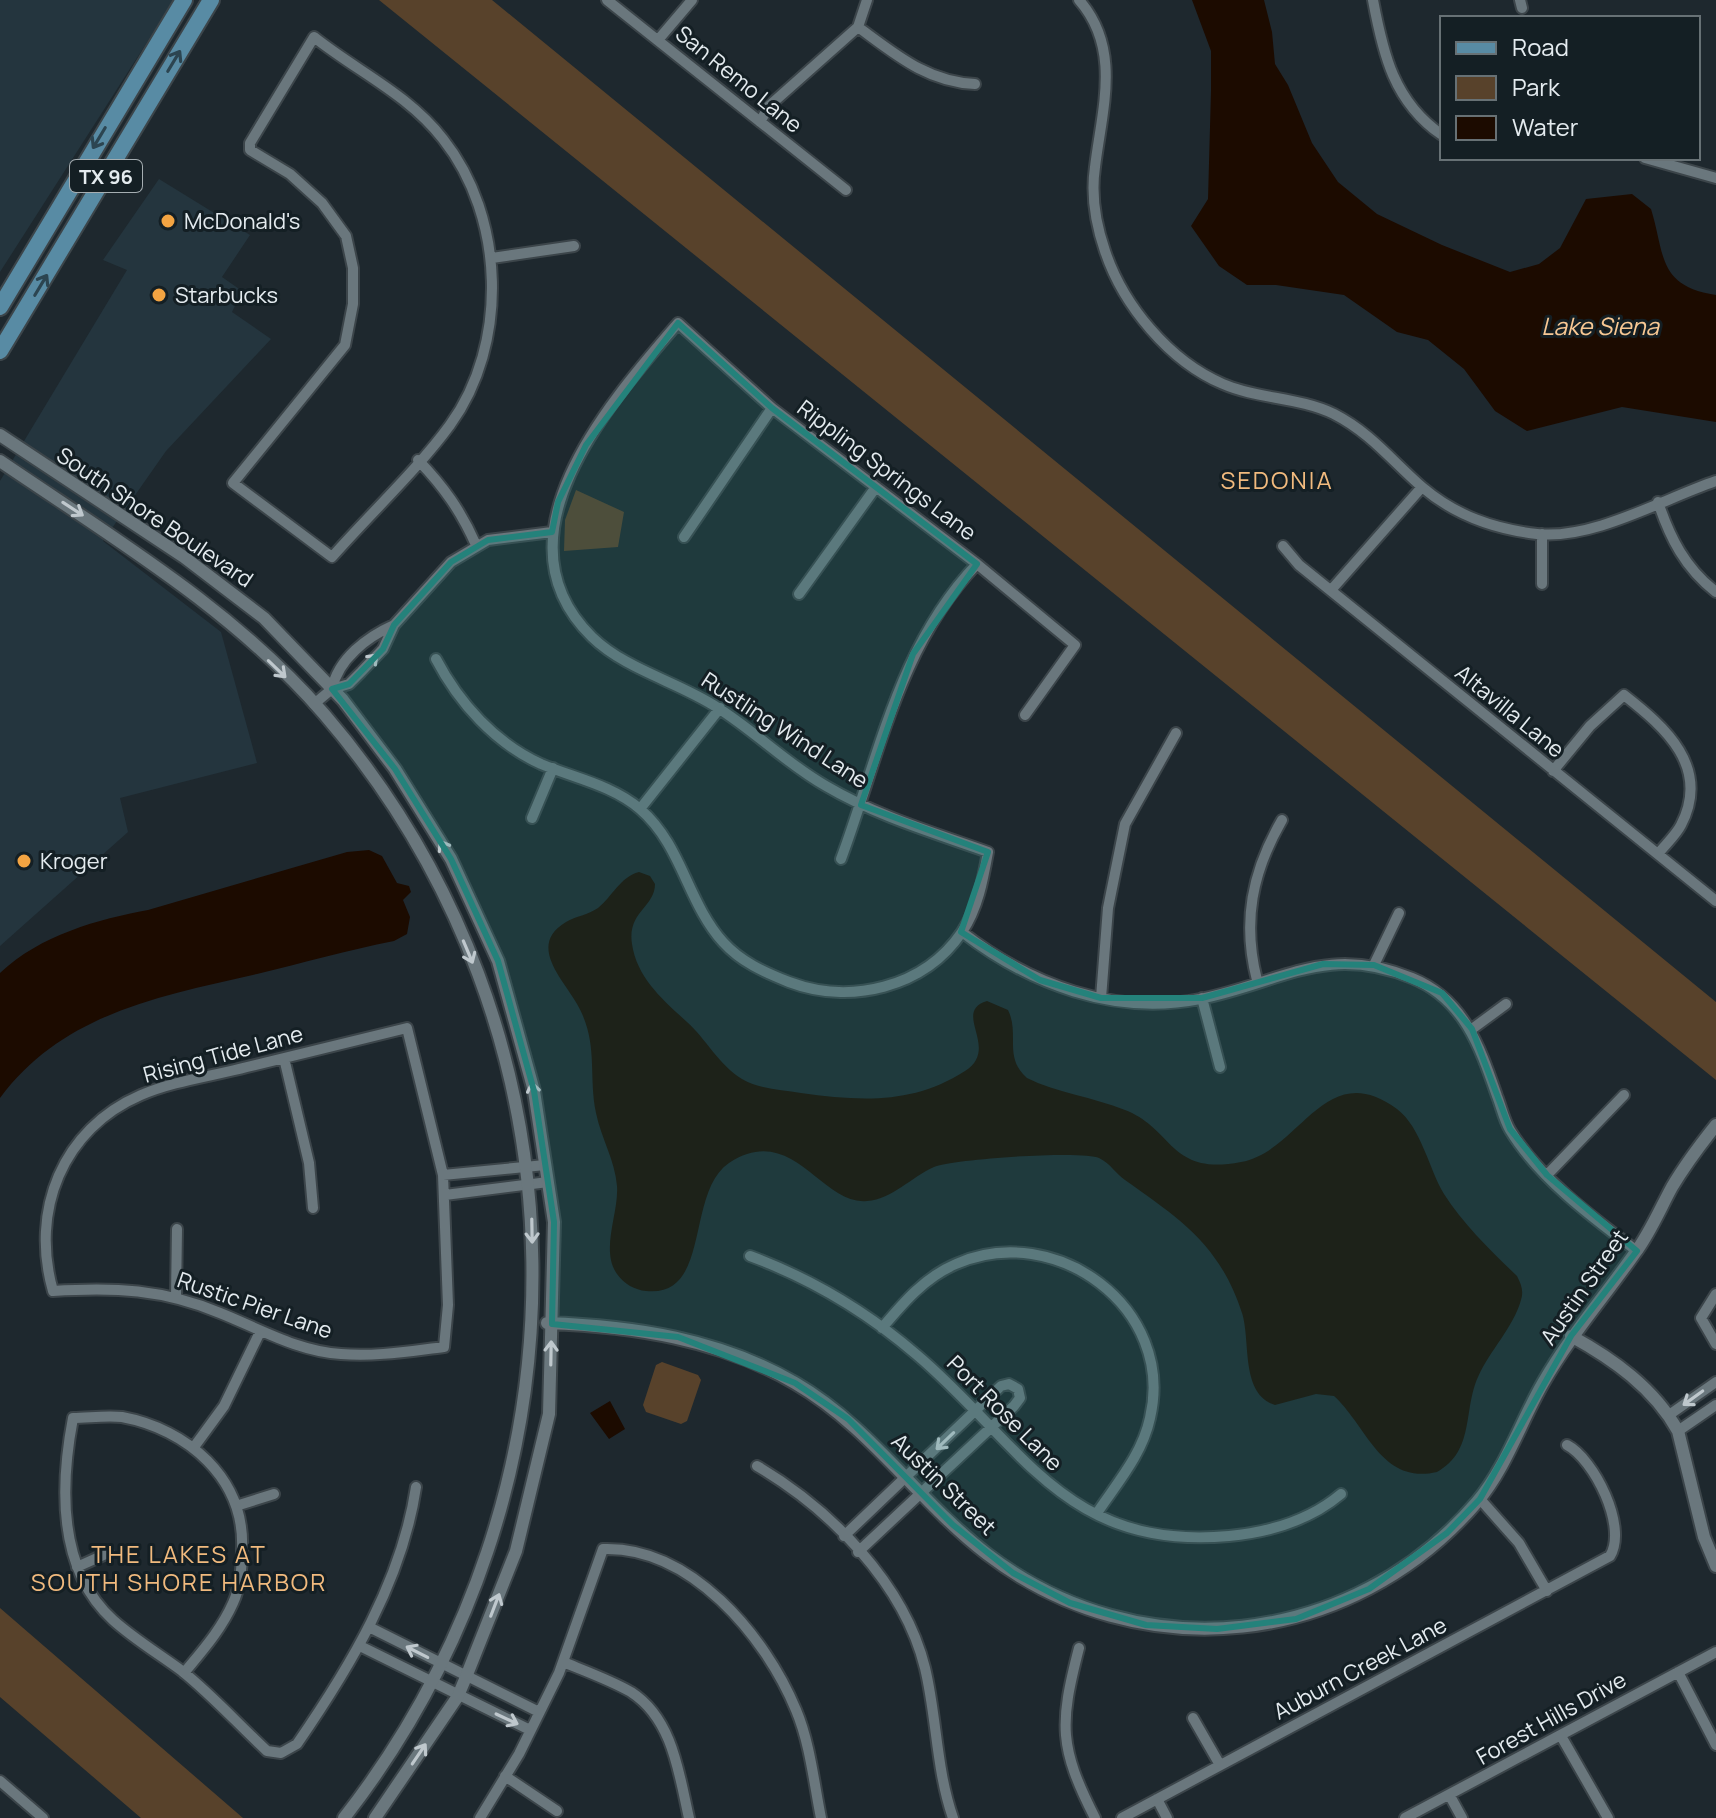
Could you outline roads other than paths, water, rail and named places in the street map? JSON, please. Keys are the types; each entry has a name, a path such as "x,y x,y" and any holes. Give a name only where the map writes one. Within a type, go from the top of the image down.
{"main road":[{"name":"TX 96","path":"0,307 184,0"},
{"name":"TX 96","path":"0,351 211,0"}],"street":[{"name":"San Remo Lane","path":"607,0 846,190"},
{"path":"658,40 692,0"},
{"path":"760,122 769,106 858,27 867,0"},
{"path":"1373,0 1381,45 1397,87 1426,124 1440,134"},
{"path":"1086,2 1101,39 1107,66 1094,170 1097,221 1105,252 1131,303 1151,330 1181,356 1223,384 1333,414 1382,446 1422,487 1460,513 1493,528 1542,534 1603,525 1716,481"},
{"path":"858,27 923,73 950,83 975,84"},
{"path":"314,37 401,96 443,138 468,179 486,225 492,258 490,309 479,366 451,424 418,460 332,557 233,483 267,436 345,345 353,304 353,268 346,236 322,203 290,174 250,150 250,143 314,37"},
{"path":"1652,160 1716,178"},
{"path":"492,258 574,246"},
{"name":"Rippling Springs Lane","path":"678,323 772,408 977,564 1075,645 1025,715"},
{"name":"Rustling Wind Lane","path":"678,323 632,376 586,445 558,502 552,532 560,587 568,605 591,636 637,666 720,708 798,769 861,805 988,852 983,882 962,932"},
{"path":"684,537 772,408"},
{"name":"South Shore Boulevard","path":"0,435 184,557 264,618 332,689 395,769 451,859 498,961 534,1091 554,1222 549,1414 516,1551 458,1696 375,1818"},
{"path":"418,460 444,487 461,512 476,545"},
{"name":"South Shore Boulevard","path":"4,463 209,604 314,704 390,801 455,921 475,967 498,1038 531,1184 533,1323 510,1480 470,1603 433,1683 371,1784 344,1818"},
{"path":"799,594 876,487"},
{"path":"1332,589 1422,487"},
{"path":"1658,502 1680,554 1695,576 1716,592"},
{"path":"99,526 111,511"},
{"path":"314,704 332,689 355,678 383,649 394,625 436,577 476,545 507,535 552,532"},
{"path":"1542,534 1542,584"},
{"name":"Altavilla Lane","path":"1283,546 1299,565 1716,901"},
{"path":"841,859 913,654 938,610 977,564"},
{"path":"332,689 335,670 375,634 394,625"},
{"path":"436,659 446,679 490,730 523,754 609,790 640,809 668,840 699,906 721,939 749,964 795,984 849,993 890,985 935,962 962,932 1040,980 1101,998 1160,1002 1202,998 1257,980 1323,964 1374,965 1442,993 1472,1029 1510,1129 1547,1175 1637,1251"},
{"path":"1553,771 1598,717 1624,695 1666,729 1684,757 1690,794 1681,825 1658,854"},
{"path":"640,809 720,708"},
{"path":"1101,998 1108,908 1125,824 1176,733"},
{"path":"532,818 553,768"},
{"path":"1257,980 1250,952 1251,899 1257,870 1282,820"},
{"path":"1374,965 1399,913"},
{"path":"1202,998 1220,1067"},
{"path":"1472,1029 1506,1004"},
{"name":"Rising Tide Lane","path":"53,1291 44,1249 51,1192 62,1166 87,1132 118,1107 143,1094 407,1028 443,1175"},
{"path":"284,1058 307,1149 313,1208"},
{"path":"1547,1175 1624,1095"},
{"name":"Austin Street","path":"533,1323 678,1337 741,1356 795,1383 848,1419 908,1476 953,1525 1003,1566 1070,1603 1146,1625 1217,1629 1296,1619 1369,1589 1418,1558 1480,1499 1571,1336 1637,1251 1692,1156 1716,1125"},
{"path":"545,1165 443,1175 445,1195 548,1182"},
{"name":"Rustic Pier Lane","path":"53,1291 114,1287 176,1297 260,1332 339,1354 383,1354 444,1347 448,1305 445,1195"},
{"path":"176,1297 177,1229"},
{"path":"882,1328 913,1293 942,1271 993,1253 1032,1252 1055,1257 1076,1266 1109,1289 1128,1312 1143,1341 1150,1364 1153,1400 1142,1444 1097,1513"},
{"name":"Port Rose Lane","path":"750,1256 821,1287 882,1328 935,1372 1038,1477 1097,1513 1162,1535 1204,1538 1245,1534 1299,1520 1322,1510 1341,1494"},
{"path":"1716,1294 1701,1318 1716,1344"},
{"path":"194,1447 224,1406 260,1332"},
{"path":"1571,1336 1629,1373 1669,1415 1678,1431 1704,1537 1716,1566"},
{"path":"1669,1415 1716,1382"},
{"path":"844,1536 1001,1386 1009,1384 1018,1389 1018,1402 858,1552"},
{"path":"1678,1431 1716,1405"},
{"path":"184,1673 216,1634 235,1601 243,1532 236,1506 227,1486 194,1447 151,1425 119,1417 73,1418 67,1525 77,1567 96,1602 113,1620 184,1673 267,1751 281,1753 297,1744 360,1646 411,1519 416,1487"},
{"name":"Auburn Creek Lane","path":"1122,1818 1602,1562 1614,1550 1610,1512 1603,1487 1587,1461 1567,1445"},
{"path":"757,1466 793,1486 844,1536 893,1594 919,1649 929,1686 941,1771 953,1818"},
{"path":"236,1506 274,1494"},
{"path":"1480,1499 1519,1543 1547,1591"},
{"path":"480,1818 530,1730 563,1662 603,1549 627,1548 681,1570 747,1628 786,1687 798,1714 821,1818"},
{"path":"77,1567 108,1553"},
{"path":"369,1627 539,1712"},
{"path":"360,1646 530,1730"},
{"path":"1079,1648 1066,1697 1065,1743 1071,1771 1095,1818"},
{"name":"Forest Hills Drive","path":"1405,1818 1716,1652"},
{"path":"563,1662 632,1693 655,1716 670,1742 689,1818"},
{"path":"1678,1672 1716,1745"},
{"path":"1193,1718 1220,1765"},
{"path":"1561,1736 1608,1818"},
{"path":"505,1776 557,1811"},
{"path":"0,1781 43,1818"},
{"path":"1450,1796 1462,1818"},
{"path":"1157,1799 1167,1818"}],"water":[{"name":"Lake Siena","path":"1192,0 1264,0 1272,32 1275,64 1288,85 1312,143 1338,182 1377,214 1442,245 1510,272 1539,264 1560,248 1586,199 1632,194 1651,209 1662,254 1673,276 1697,291 1716,295 1716,422 1622,407 1527,431 1495,411 1464,369 1428,340 1397,332 1344,295 1276,285 1247,285 1219,266 1191,226 1208,199 1211,91 1211,51"},
{"path":"369,850 382,856 397,883 409,886 411,892 403,900 410,917 407,934 394,941 185,991 116,1012 53,1046 25,1069 0,1098 0,973 33,948 110,918 148,910 347,852"},
{"path":"639,872 650,876 655,884 651,899 633,924 632,933 635,956 645,978 726,1067 756,1085 865,1099 925,1090 965,1071 975,1062 979,1052 973,1013 977,1006 987,1001 1008,1010 1016,1062 1027,1078 1125,1110 1154,1128 1186,1157 1199,1162 1217,1165 1241,1162 1262,1154 1281,1142 1314,1112 1332,1100 1351,1093 1372,1096 1397,1109 1412,1126 1444,1194 1478,1237 1517,1276 1522,1288 1513,1320 1478,1377 1463,1441 1457,1453 1437,1472 1418,1474 1402,1470 1377,1450 1334,1396 1316,1394 1275,1405 1264,1399 1256,1390 1252,1378 1242,1313 1233,1289 1210,1251 1180,1221 1099,1158 1018,1156 946,1164 926,1171 894,1192 867,1201 850,1199 835,1191 789,1158 771,1152 751,1153 729,1163 716,1177 707,1197 690,1261 681,1278 667,1289 646,1291 626,1284 617,1274 610,1254 617,1186 596,1113 591,1045 584,1018 552,962 549,941 566,922 598,908 621,883"},
{"path":"610,1401 625,1429 609,1439 590,1413"}],"place":[{"name":"McDonald's","path":"168,221"},
{"name":"Starbucks","path":"159,295"},
{"name":"Kroger","path":"24,861"}],"district":[{"name":"SEDONIA","path":"1277,479"},
{"name":"THE LAKES AT SOUTH SHORE HARBOR","path":"179,1567"}]}
